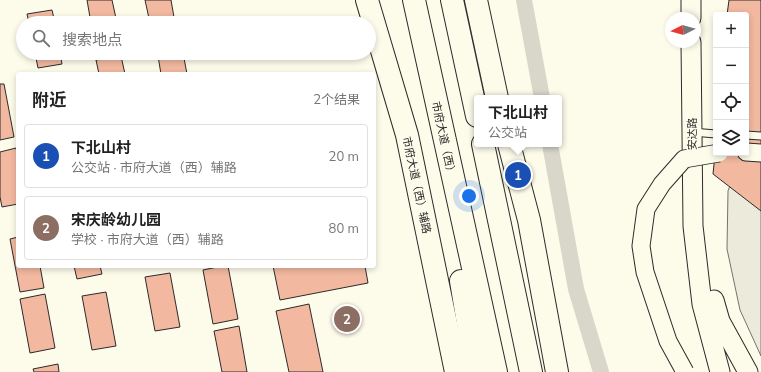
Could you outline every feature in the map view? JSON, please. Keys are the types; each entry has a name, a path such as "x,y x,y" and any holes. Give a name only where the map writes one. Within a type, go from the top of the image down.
{"main road":[{"name":"市府大道（西）辅路","path":"367,0 372,16"},
{"name":"市府大道（西）","path":"414,0 496,372"},
{"path":"452,0 474,102"},
{"path":"476,0 496,95"},
{"path":"691,0 691,12"},
{"name":"市府大道（西）辅路","path":"376,30 407,135 456,372"},
{"name":"安达路","path":"691,48 693,226 702,304 720,372"},
{"path":"443,134 460,274 476,372"},
{"path":"484,147 531,372"},
{"path":"510,147 529,220 557,372"},
{"name":"安达路","path":"693,226 705,261 720,321 748,372"},
{"path":"503,239 542,372"}],"street":[{"path":"749,152 761,153"},
{"path":"685,372 668,341 645,272 641,246 646,209 662,184 684,159 713,154"}],"lane":[{"path":"692,132 713,134"},
{"path":"749,135 761,136"}],"shaded area":[{"path":"735,172 761,174 761,356 740,310 727,249 728,191"}],"building":[{"path":"87,0 112,0 115,16 90,16"},
{"path":"145,0 171,0 174,16 148,16"},
{"path":"729,0 761,0 761,211 713,174 715,156 749,156 749,12 727,12"},
{"path":"52,10 53,16 27,16 27,14"},
{"path":"36,60 61,60 62,64 38,68"},
{"path":"96,60 122,60 125,72 99,72"},
{"path":"159,60 184,60 187,72 161,72"},
{"path":"0,84 4,84 14,137 0,140"},
{"path":"16,148 16,204 2,207 0,197 0,152"},
{"path":"16,238 16,268 40,268 44,288 20,292 10,239"},
{"path":"74,268 100,268 102,274 77,279"},
{"path":"212,268 228,268 238,319 213,324 203,270"},
{"path":"273,268 365,268 368,283 280,300"},
{"path":"170,273 180,327 155,331 145,277"},
{"path":"106,292 116,346 92,350 82,296"},
{"path":"45,294 55,348 30,353 20,299"},
{"path":"309,304 323,372 289,372 276,311"},
{"path":"239,326 247,372 222,372 214,331"},
{"path":"58,364 59,372 34,372 33,369"}],"waterway":[{"path":"524,0 541,95"},
{"path":"551,147 576,289 601,372"}],"place":[{"name":"下北山村","path":"518,175"},
{"name":"宋庆龄幼儿园","path":"347,319"}]}
